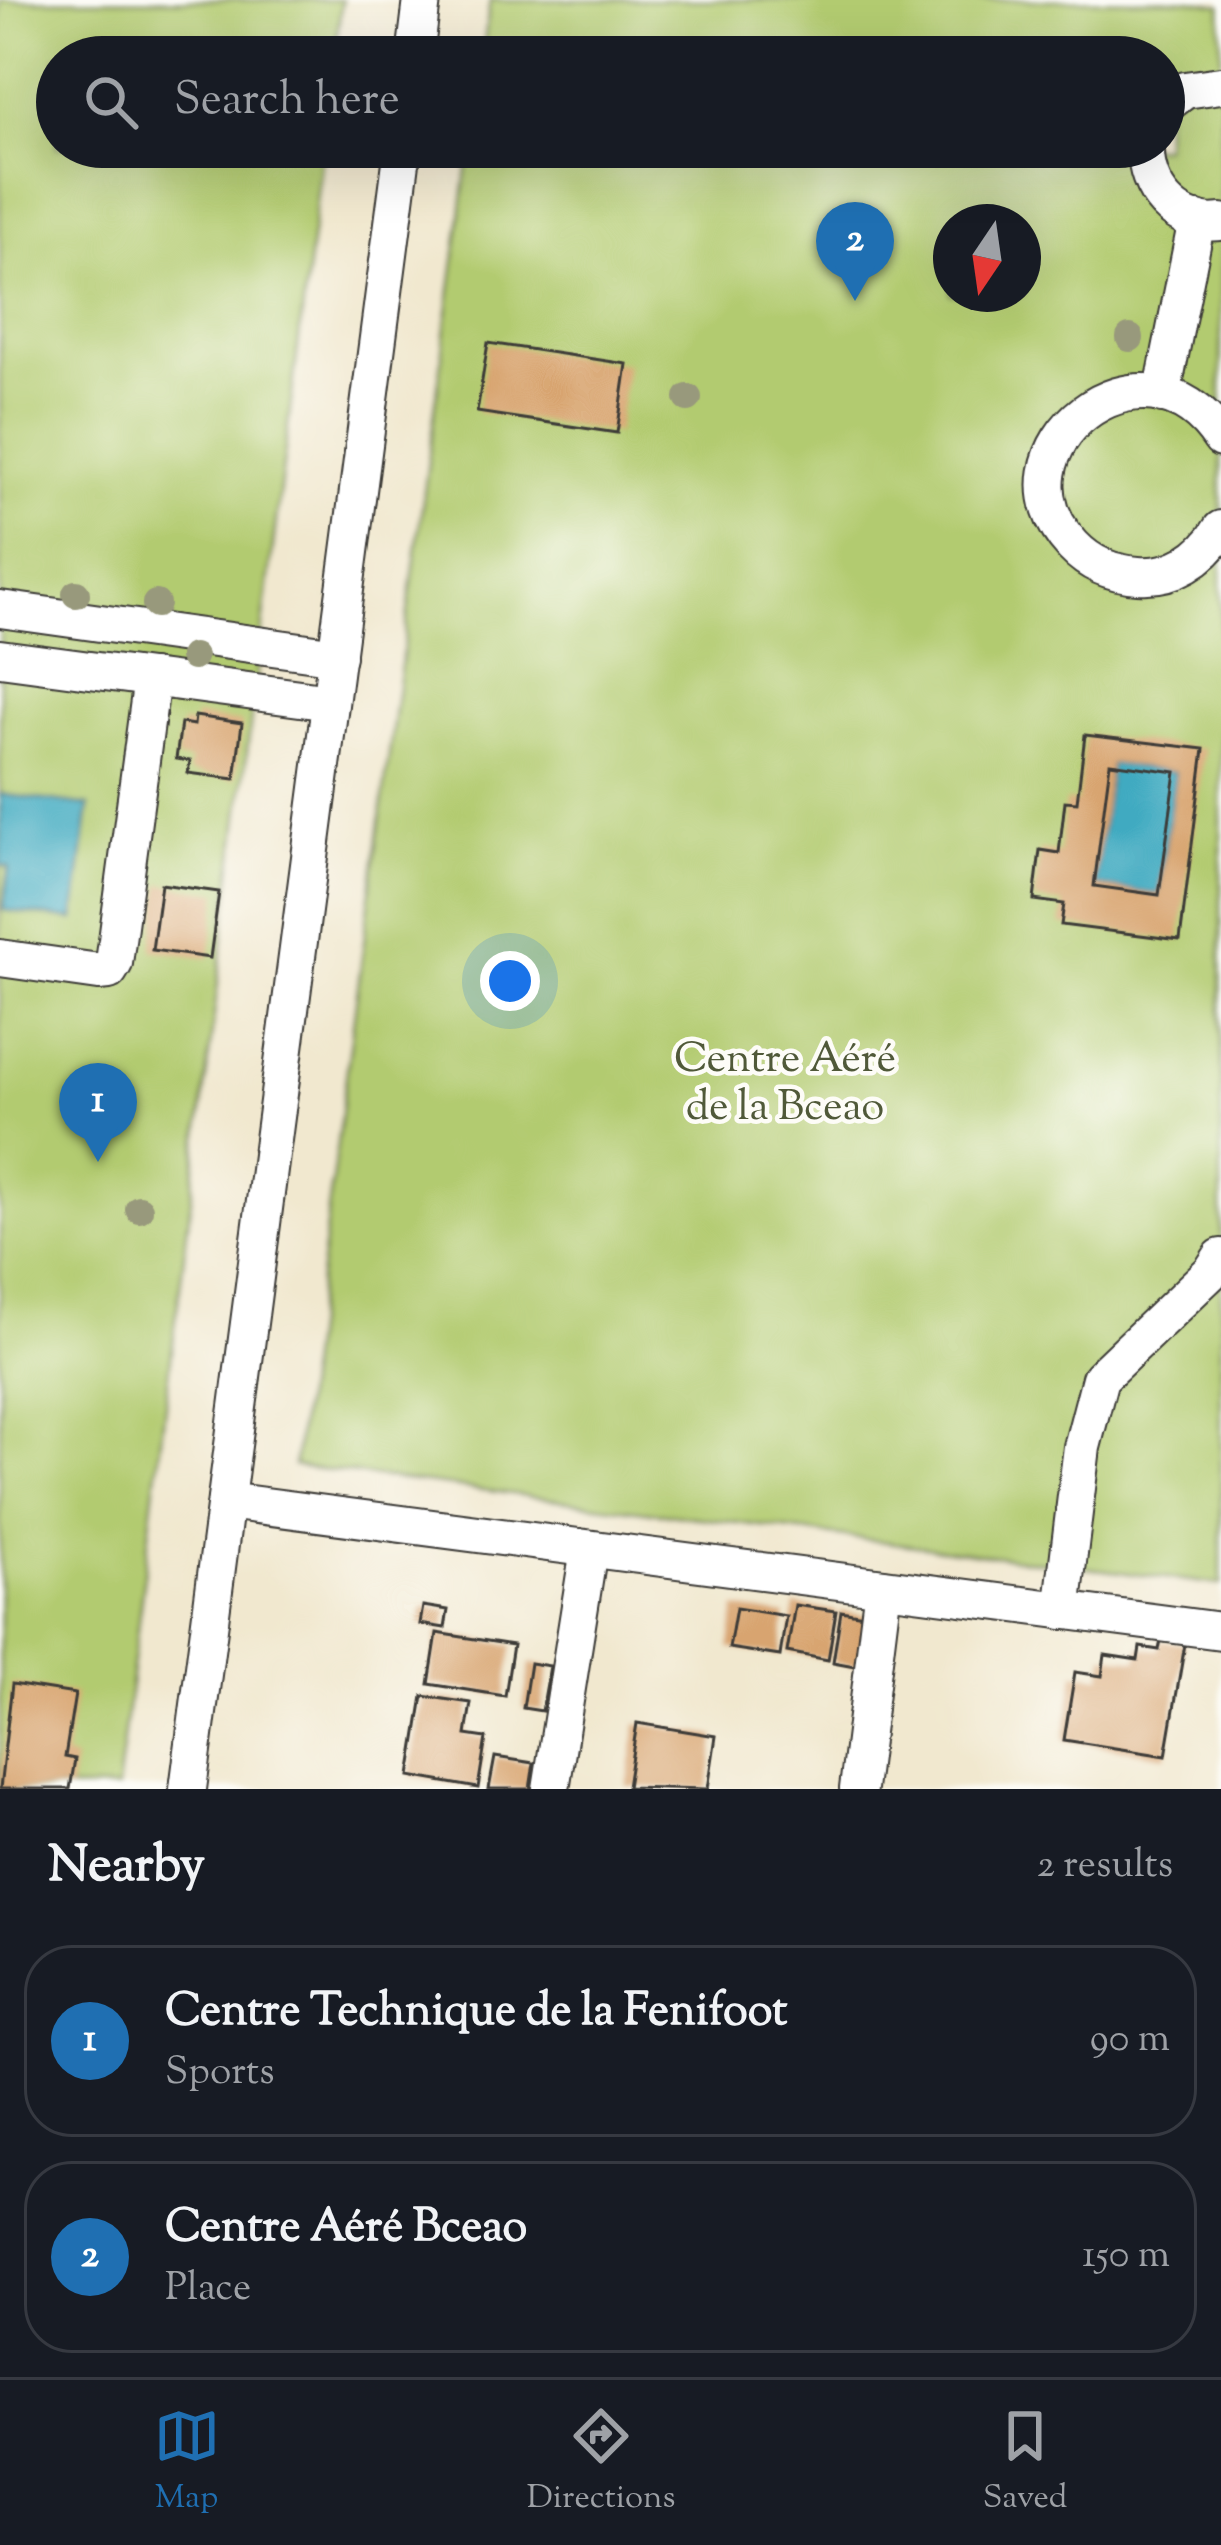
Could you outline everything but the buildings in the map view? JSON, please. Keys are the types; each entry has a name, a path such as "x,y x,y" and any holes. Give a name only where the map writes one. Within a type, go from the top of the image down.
{"street":[{"path":"418,36 422,0"},
{"path":"1185,90 1219,72"},
{"path":"188,1789 400,168"},
{"path":"1146,168 1157,194 1180,214 1209,221 1162,395"},
{"path":"1221,440 1209,420 1181,400 1148,391 1114,395 1083,410 1060,436 1049,467 1049,502 1062,534 1085,558 1116,574 1150,576 1184,566 1211,546 1221,529"},
{"path":"0,609 337,656"},
{"path":"0,658 331,702"},
{"path":"0,958 99,972 109,971 114,963 152,678"},
{"path":"1062,1611 1082,1447 1100,1378 1213,1270 1221,1256"},
{"path":"226,1501 1221,1631"},
{"path":"551,1789 589,1549"},
{"path":"858,1789 884,1587"}],"green space":[{"path":"0,0 342,0 337,36 36,36 36,168 320,168 117,1789 0,1789"},
{"name":"Centre Aéré de la Bceao","path":"490,0 1187,0 1221,5 1221,1585 294,1466 467,168 1185,168 1185,36 485,36"}],"water":[{"path":"1110,763 1176,772 1159,895 1094,886"},
{"path":"0,794 89,806 74,920 3,910 9,867 0,865"}],"place":[{"name":"Centre Aéré Bceao","path":"855,301"},
{"name":"Centre Technique de la Fenifoot","path":"98,1162"}]}
